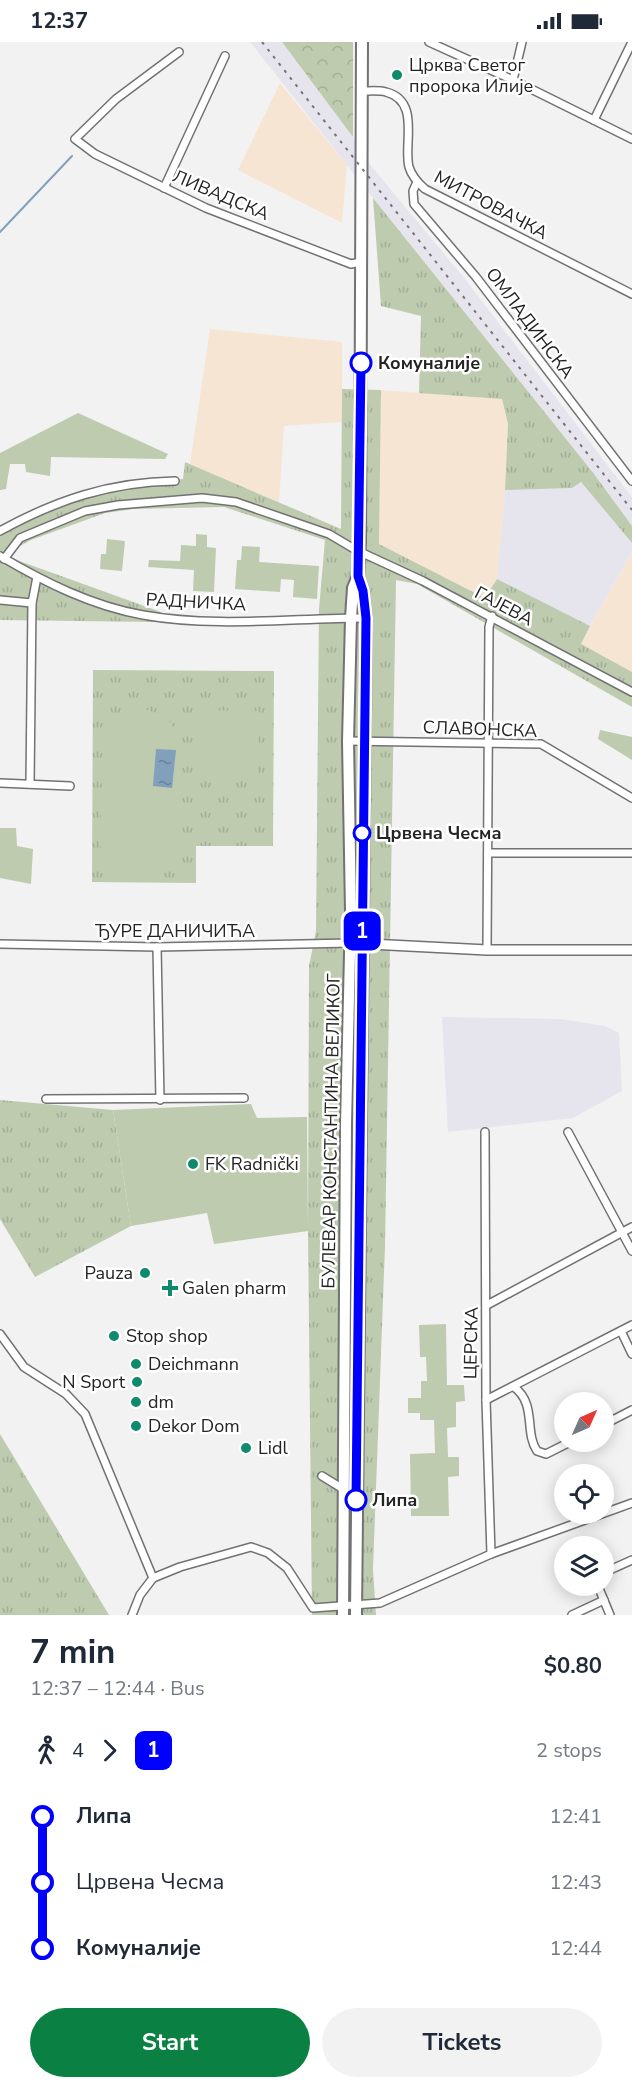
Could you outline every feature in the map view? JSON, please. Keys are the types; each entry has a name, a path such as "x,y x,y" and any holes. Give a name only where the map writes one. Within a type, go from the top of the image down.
{"main road":[{"name":"БУЛЕВАР КОНСТАНТИНА ВЕЛИКОГ","path":"343,1611 346,1124 350,944 348,741 351,618 353,588 358,576 359,552 362,42"},
{"name":"БУЛЕВАР КОНСТАНТИНА ВЕЛИКОГ","path":"356,1610 362,741 366,618 363,591 358,576"}],"street":[{"path":"429,42 513,80 632,139"},
{"path":"513,80 522,42"},
{"path":"594,120 632,42"},
{"name":"ЛИВАДСКА","path":"179,52 116,99 75,139 95,154 206,208 351,264 361,262"},
{"path":"164,188 225,56"},
{"name":"МИТРОВАЧКА","path":"363,91 387,92 401,102 409,120 408,164 417,182 443,200 632,294"},
{"name":"ОМЛАДИНСКА","path":"417,182 413,191 414,204 476,277 632,481"},
{"path":"0,531 45,508 82,494 132,484 175,481"},
{"name":"ГАЈЕВА","path":"2,557 20,538 85,512 118,505 216,498 300,522 329,534 359,552 492,616 632,692"},
{"name":"РАДНИЧКА","path":"2,557 38,577 93,601 142,615 214,620 366,618"},
{"path":"30,784 32,603 38,577"},
{"path":"0,600 32,603"},
{"path":"487,950 487,742 489,627 492,616"},
{"name":"СЛАВОНСКА","path":"348,741 541,744 632,798"},
{"path":"0,783 70,786"},
{"path":"488,853 632,853"},
{"name":"ЂУРЕ ДАНИЧИЋА","path":"0,944 157,947 350,944"},
{"path":"350,944 487,950 632,950"},
{"path":"157,947 160,1100"},
{"path":"46,1099 244,1098"},
{"name":"ЦЕРСКА","path":"484,1132 486,1400 491,1554"},
{"path":"568,1132 632,1251"},
{"path":"487,1305 632,1227"},
{"path":"486,1400 632,1325"},
{"path":"621,1331 632,1354"},
{"path":"0,1334 24,1367 66,1394 84,1414 153,1578"},
{"path":"514,1387 529,1408 537,1451 546,1454 554,1450"},
{"path":"614,1419 632,1410"},
{"path":"322,1476 343,1489"},
{"path":"132,1615 140,1595 153,1578 232,1551 257,1548 273,1556 287,1568 313,1608 356,1610 380,1603 491,1554 632,1503"},
{"path":"614,1567 632,1560"},
{"path":"602,1596 610,1615"},
{"path":"572,1615 604,1600"}],"shaded area":[{"path":"250,42 282,42 353,137 367,161 465,279 632,497 632,526"},
{"path":"280,83 347,165 342,223 238,170"},
{"path":"210,329 342,342 342,422 284,426 279,502 190,464"},
{"path":"381,390 502,399 508,424 505,490 497,579 486,598 379,544"},
{"path":"581,482 632,543 632,552 590,626 497,579 505,490 572,488"},
{"path":"632,552 632,672 580,644"},
{"path":"442,1017 560,1019 605,1026 619,1033 622,1091 573,1118 448,1132"}],"green space":[{"path":"282,42 353,42 353,137"},
{"path":"373,198 594,474 632,526 632,543 581,482 572,488 505,490 508,424 502,399 419,393 421,316 381,306"},
{"path":"342,389 381,390 379,544 485,598 497,579 590,626 581,644 632,672 632,707 417,584 396,580 385,1246 373,1569 376,1615 312,1615 308,1231 309,966 316,931 319,609 325,540 224,507 134,509 105,513 31,540 18,547 11,558 161,612 155,622 0,620 0,530 56,501 143,481 183,479 185,462 341,529"},
{"path":"78,413 168,454 165,459 51,457 50,476 26,472 25,464 10,464 6,489 0,490 0,453"},
{"path":"196,534 207,535 207,547 216,548 214,592 193,591 194,570 148,567 149,560 180,561 181,545 196,546"},
{"path":"107,539 125,541 122,571 100,569 101,554 106,554"},
{"path":"242,546 260,547 259,562 319,566 317,599 293,597 294,580 281,579 280,592 235,589 237,560 241,560"},
{"path":"93,670 274,671 273,846 196,846 196,883 92,882"},
{"path":"142,708 155,713 171,724 181,742 176,856 167,869 157,877 146,881 135,881 124,877 114,869 106,859 100,845 103,736 118,716"},
{"path":"200,710 259,711 258,779 199,777"},
{"path":"600,730 632,737 632,760 598,739"},
{"path":"0,828 16,828 17,846 33,849 31,884 0,878"},
{"path":"0,1100 113,1110 131,1226 35,1277 0,1219"},
{"path":"251,1104 257,1118 307,1117 308,1231 214,1244 207,1213 131,1226 113,1110"},
{"path":"446,1324 447,1385 464,1385 465,1401 456,1402 456,1427 447,1428 448,1457 459,1457 459,1476 448,1477 449,1516 411,1516 410,1454 435,1453 434,1420 420,1420 420,1413 408,1413 408,1398 421,1398 421,1381 427,1381 426,1357 420,1357 419,1325"},
{"path":"0,1434 109,1615 0,1615"}],"water":[{"path":"156,749 176,750 172,788 153,786"}],"waterway":[{"path":"0,232 72,156"}],"railway":[{"path":"262,42 632,510"}],"bus line":[{"name":"1","path":"356,1500 361,1126 362,741 366,618 363,591 358,576 361,363"}],"place":[{"name":"Црква Светог пророка Илије","path":"397,75"},
{"name":"Комуналије","path":"361,363"},
{"name":"Црвена Чесма","path":"362,833"},
{"name":"FK Radnički","path":"193,1164"},
{"name":"Pauza","path":"145,1273"},
{"name":"Galen pharm","path":"170,1288"},
{"name":"Stop shop","path":"114,1336"},
{"name":"Deichmann","path":"136,1364"},
{"name":"N Sport","path":"137,1382"},
{"name":"dm","path":"136,1402"},
{"name":"Dekor Dom","path":"136,1426"},
{"name":"Lidl","path":"246,1448"},
{"name":"Липа","path":"356,1500"}]}
